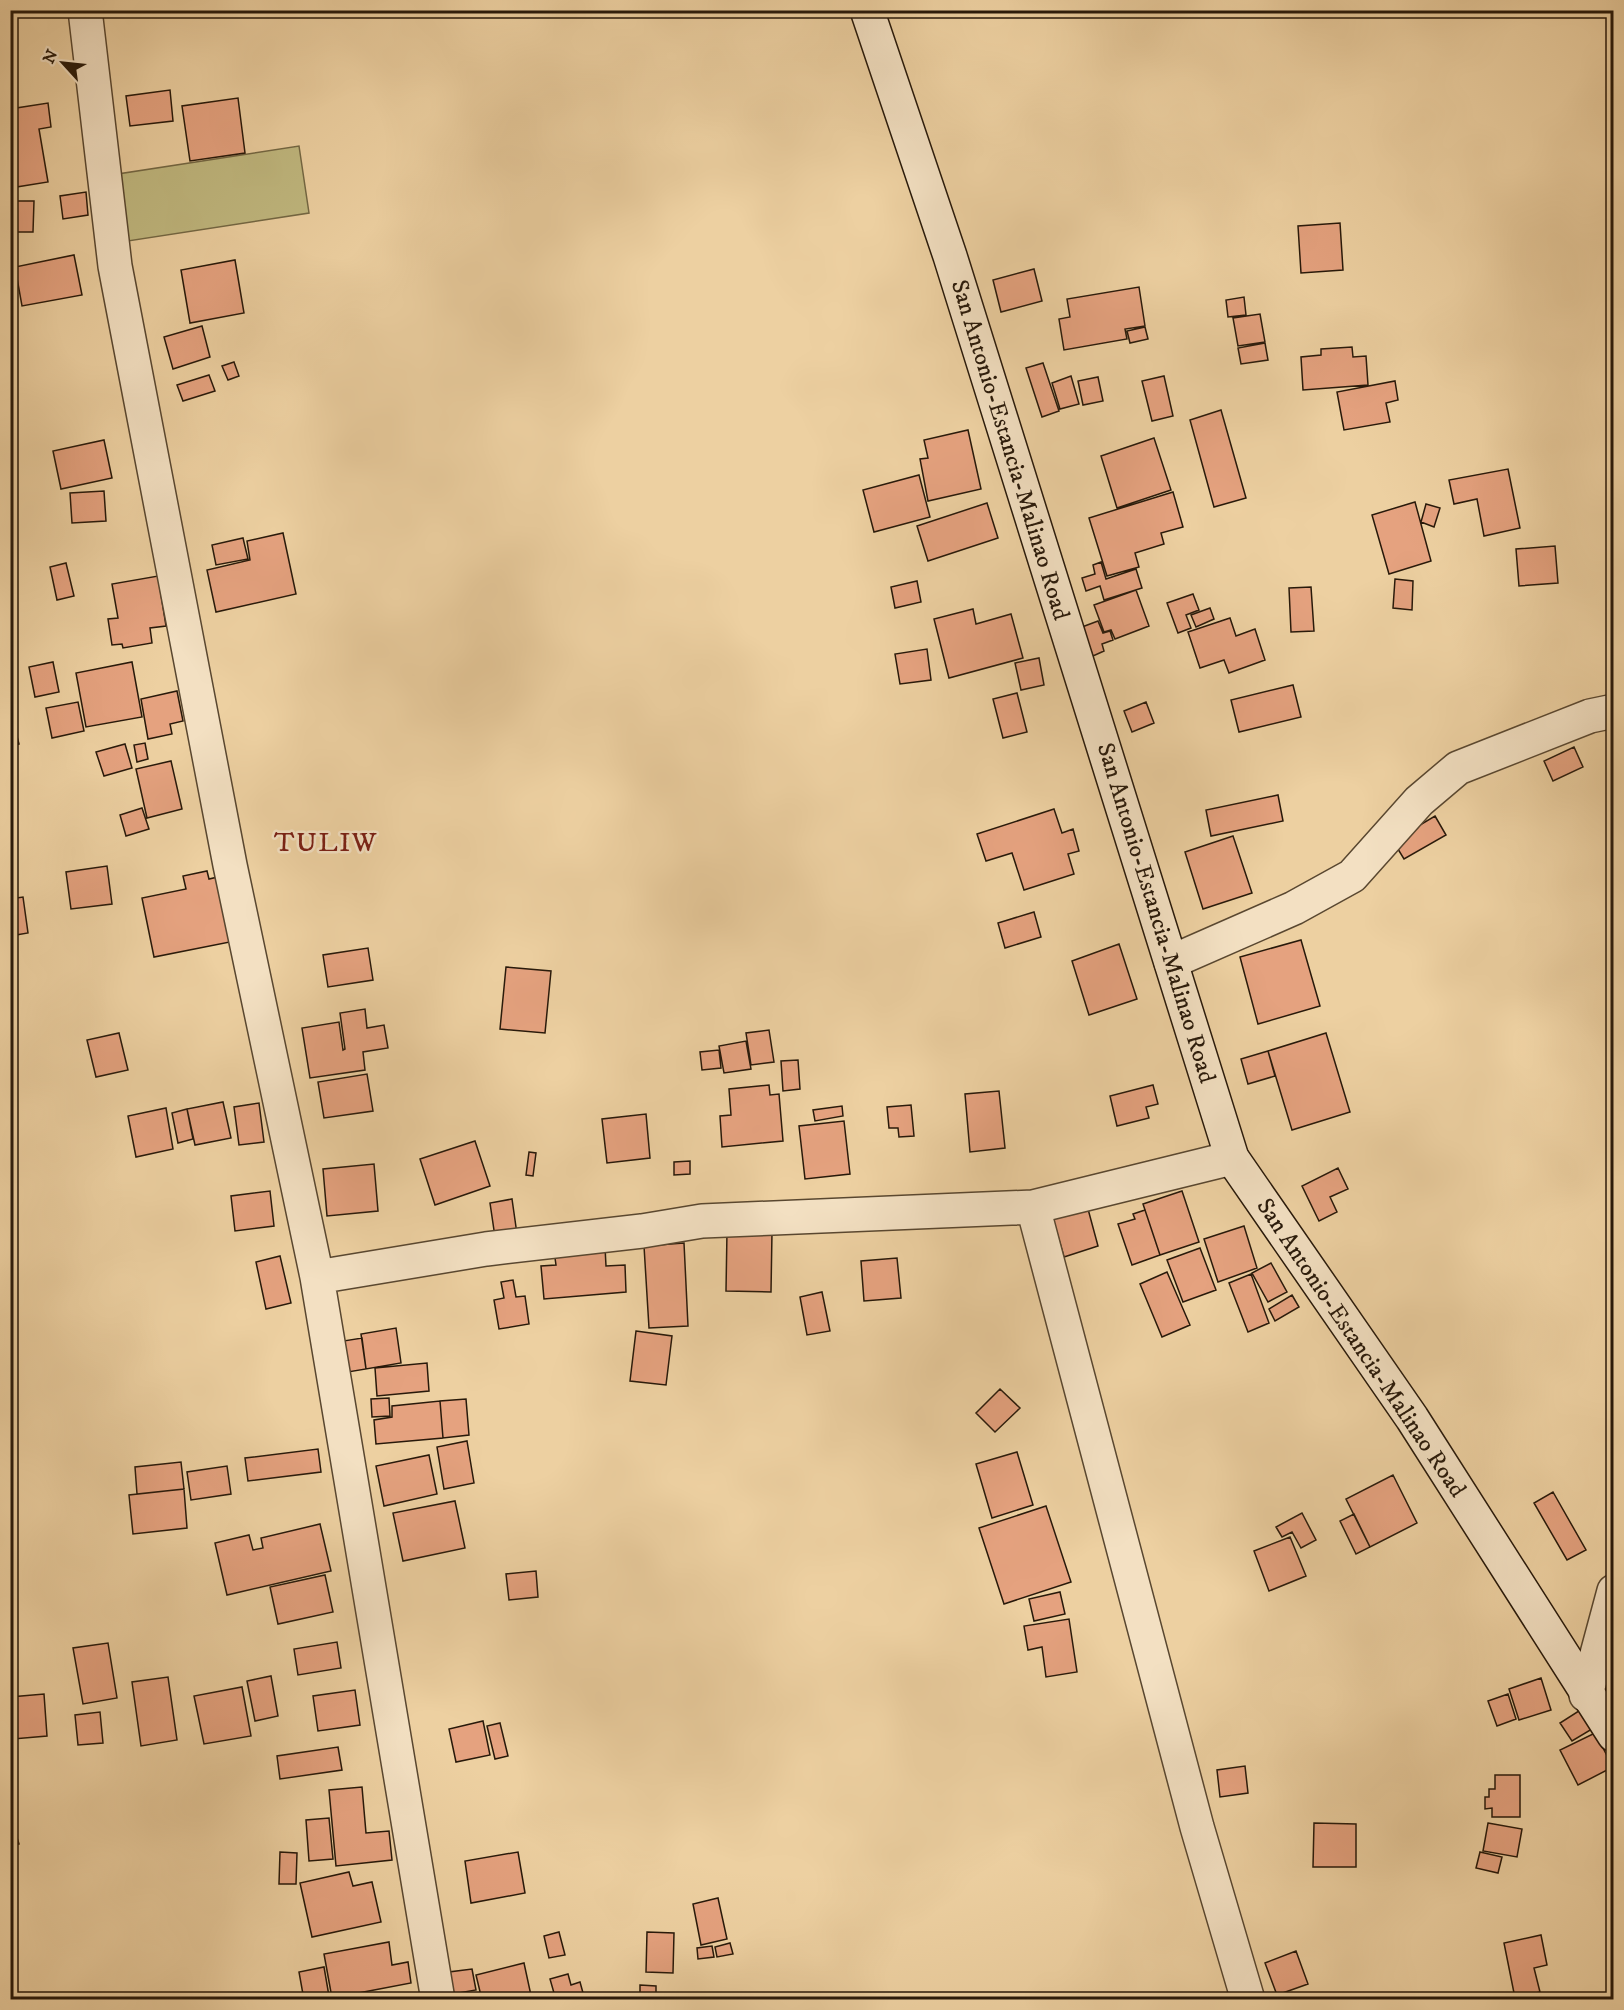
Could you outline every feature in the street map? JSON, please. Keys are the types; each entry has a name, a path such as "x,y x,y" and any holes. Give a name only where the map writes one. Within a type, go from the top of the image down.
{"street":[{"path":"85,10 115,266 230,865 317,1277 438,2000"},
{"name":"San Antonio-Estancia-Malinao Road","path":"867,10 950,256 1232,1158 1412,1418 1586,1695 1614,1735"},
{"path":"1171,962 1294,908 1352,876 1419,801 1458,768 1590,716 1614,711"},
{"path":"317,1277 486,1249 642,1231 702,1221 1034,1207 1232,1158"},
{"path":"1034,1207 1197,1827 1248,2000"},
{"path":"1586,1695 1614,1590"}],"shaded area":[{"path":"299,146 309,213 128,241 118,174"}],"building":[{"path":"170,90 173,121 130,126 126,96"},
{"path":"238,98 245,153 190,161 182,106"},
{"path":"48,103 51,127 39,129 48,182 10,188 10,109"},
{"path":"86,192 88,215 63,219 60,196"},
{"path":"10,201 34,201 33,232 10,232"},
{"path":"1340,223 1343,270 1301,273 1298,226"},
{"path":"74,255 82,295 22,306 15,267"},
{"path":"235,260 244,313 190,323 181,270"},
{"path":"1034,269 1042,301 1001,312 993,280"},
{"path":"1139,287 1145,326 1125,329 1127,339 1064,350 1059,319 1070,317 1067,299"},
{"path":"1244,297 1246,315 1228,317 1226,300"},
{"path":"1260,314 1265,342 1238,346 1233,318"},
{"path":"202,326 210,357 173,369 164,337"},
{"path":"1145,327 1148,339 1130,343 1127,331"},
{"path":"1265,343 1268,360 1241,364 1238,348"},
{"path":"1352,347 1353,357 1366,356 1368,385 1303,390 1301,357 1321,355 1321,349"},
{"path":"234,362 239,376 228,380 222,366"},
{"path":"1043,363 1059,411 1042,417 1026,368"},
{"path":"209,375 215,391 183,401 177,385"},
{"path":"1071,376 1079,404 1060,409 1052,383"},
{"path":"1164,376 1173,416 1152,421 1142,381"},
{"path":"1098,377 1103,401 1083,405 1078,381"},
{"path":"1395,381 1398,400 1386,403 1390,422 1344,430 1337,392"},
{"path":"1221,410 1246,498 1214,507 1190,420"},
{"path":"968,430 981,489 928,501 920,459 928,458 924,440"},
{"path":"1154,438 1171,490 1117,508 1101,456"},
{"path":"104,440 112,478 61,489 53,451"},
{"path":"1508,469 1520,528 1484,536 1477,499 1454,504 1449,480"},
{"path":"919,475 930,517 874,532 863,490"},
{"path":"104,491 106,521 72,523 70,493"},
{"path":"1173,492 1183,527 1161,533 1164,544 1135,553 1139,567 1107,576 1089,518"},
{"path":"1415,502 1431,561 1389,574 1372,515"},
{"path":"987,503 998,538 928,561 917,526"},
{"path":"1426,504 1440,508 1434,527 1421,522"},
{"path":"283,533 296,594 216,612 207,570 250,560 247,541"},
{"path":"243,538 248,559 216,565 212,545"},
{"path":"1555,546 1558,583 1519,586 1516,549"},
{"path":"1101,562 1106,579 1136,569 1142,588 1104,600 1100,586 1086,591 1082,578 1095,574 1093,565"},
{"path":"66,563 74,596 57,600 50,567"},
{"path":"158,576 166,626 150,628 152,643 123,648 122,644 112,645 108,619 118,618 112,584"},
{"path":"1395,579 1413,581 1412,610 1393,608"},
{"path":"917,581 921,602 895,608 891,587"},
{"path":"1311,587 1314,631 1291,632 1289,588"},
{"path":"1136,590 1149,626 1115,639 1111,630 1104,632 1094,605"},
{"path":"1193,594 1199,610 1186,615 1191,628 1178,633 1167,603"},
{"path":"1210,608 1214,619 1196,627 1191,615"},
{"path":"973,609 976,624 1011,614 1023,658 949,678 934,619"},
{"path":"1230,618 1236,636 1255,629 1265,660 1229,673 1224,660 1200,668 1188,632"},
{"path":"1098,621 1103,633 1110,631 1113,640 1102,644 1104,651 1093,656 1082,627"},
{"path":"927,649 931,680 900,684 895,654"},
{"path":"1039,658 1044,685 1021,690 1015,663"},
{"path":"53,662 59,692 35,697 29,667"},
{"path":"132,662 142,717 86,727 76,673"},
{"path":"1293,685 1301,717 1239,732 1231,700"},
{"path":"177,691 183,721 170,724 172,734 148,739 141,699"},
{"path":"1017,693 1027,732 1003,738 993,699"},
{"path":"78,702 84,731 52,738 46,708"},
{"path":"1146,702 1154,723 1132,732 1124,711"},
{"path":"14,725 19,744 10,747 10,726"},
{"path":"145,743 148,759 137,762 134,745"},
{"path":"125,744 132,768 104,776 96,752"},
{"path":"1574,747 1583,767 1553,781 1544,761"},
{"path":"171,761 182,809 147,818 136,769"},
{"path":"1278,795 1283,821 1211,836 1206,810"},
{"path":"142,808 149,829 126,836 120,815"},
{"path":"1054,809 1062,833 1073,829 1079,851 1068,854 1074,874 1024,890 1012,853 986,861 977,834"},
{"path":"1435,816 1446,835 1404,859 1393,841"},
{"path":"1233,836 1252,893 1203,909 1185,852"},
{"path":"107,866 112,904 71,909 66,872"},
{"path":"207,871 209,879 222,876 235,941 154,957 142,898 186,889 183,876"},
{"path":"23,897 28,933 10,936 10,899"},
{"path":"1034,912 1041,937 1005,948 998,923"},
{"path":"1301,940 1320,1006 1258,1024 1240,957"},
{"path":"1119,944 1137,999 1089,1015 1072,961"},
{"path":"368,948 373,980 328,987 323,955"},
{"path":"506,967 551,971 545,1033 500,1029"},
{"path":"365,1009 367,1028 384,1025 388,1048 363,1052 365,1070 310,1078 302,1028 339,1022 343,1050 345,1049 340,1013"},
{"path":"769,1030 774,1062 751,1065 746,1033"},
{"path":"119,1033 128,1070 96,1077 87,1040"},
{"path":"1326,1033 1350,1112 1292,1130 1268,1051"},
{"path":"746,1041 751,1069 724,1073 719,1046"},
{"path":"719,1050 721,1068 702,1070 700,1052"},
{"path":"1268,1051 1275,1076 1248,1084 1241,1059"},
{"path":"798,1060 800,1089 783,1091 781,1061"},
{"path":"367,1074 373,1111 324,1118 318,1082"},
{"path":"769,1085 770,1095 779,1094 783,1141 722,1147 720,1116 731,1115 729,1089"},
{"path":"1153,1085 1158,1104 1146,1107 1149,1118 1117,1126 1110,1096"},
{"path":"999,1091 1005,1148 970,1152 965,1094"},
{"path":"223,1102 231,1138 195,1145 187,1109"},
{"path":"259,1103 264,1142 239,1145 234,1107"},
{"path":"911,1105 914,1136 899,1137 898,1128 889,1128 887,1107"},
{"path":"842,1106 843,1116 815,1121 813,1110"},
{"path":"166,1108 173,1149 136,1157 128,1116"},
{"path":"187,1109 193,1139 178,1143 172,1113"},
{"path":"646,1114 650,1158 607,1163 602,1119"},
{"path":"844,1121 850,1174 805,1179 799,1126"},
{"path":"475,1141 490,1186 435,1205 420,1159"},
{"path":"529,1152 536,1153 533,1176 526,1175"},
{"path":"690,1161 690,1174 674,1175 674,1162"},
{"path":"374,1164 378,1211 327,1216 323,1169"},
{"path":"1338,1168 1348,1189 1330,1197 1337,1212 1319,1221 1302,1186"},
{"path":"270,1191 274,1226 235,1231 231,1196"},
{"path":"1182,1191 1199,1242 1160,1255 1143,1204"},
{"path":"512,1199 517,1234 495,1237 490,1203"},
{"path":"1088,1209 1098,1246 1064,1257 1053,1219"},
{"path":"1145,1210 1160,1255 1132,1265 1118,1224 1135,1219 1133,1214"},
{"path":"1244,1226 1257,1268 1218,1282 1204,1239"},
{"path":"727,1231 772,1232 771,1292 726,1291"},
{"path":"684,1243 688,1326 649,1328 644,1246"},
{"path":"605,1247 606,1266 625,1265 626,1292 544,1299 541,1266 556,1265 554,1251"},
{"path":"1200,1248 1216,1290 1183,1302 1167,1260"},
{"path":"280,1256 291,1303 266,1309 256,1262"},
{"path":"897,1258 901,1298 864,1301 861,1261"},
{"path":"1271,1263 1287,1292 1268,1302 1252,1273"},
{"path":"1167,1272 1190,1325 1162,1337 1140,1284"},
{"path":"1251,1274 1269,1323 1248,1332 1229,1283"},
{"path":"513,1280 516,1297 525,1296 529,1324 499,1329 494,1300 504,1298 501,1282"},
{"path":"822,1292 830,1331 807,1335 800,1297"},
{"path":"1292,1295 1299,1307 1275,1321 1269,1309"},
{"path":"396,1328 401,1363 366,1369 361,1334"},
{"path":"636,1331 672,1336 666,1385 630,1381"},
{"path":"362,1338 366,1369 342,1373 337,1342"},
{"path":"427,1363 429,1391 377,1396 375,1368"},
{"path":"1000,1389 1020,1408 995,1432 976,1413"},
{"path":"389,1398 390,1416 372,1417 371,1399"},
{"path":"466,1399 469,1435 443,1438 440,1401"},
{"path":"440,1401 443,1438 376,1444 374,1420 392,1417 392,1406"},
{"path":"467,1441 474,1483 444,1489 437,1447"},
{"path":"318,1449 321,1472 248,1481 245,1458"},
{"path":"1017,1452 1033,1505 992,1518 976,1464"},
{"path":"429,1455 437,1494 384,1506 376,1466"},
{"path":"181,1462 184,1489 137,1494 135,1467"},
{"path":"227,1466 231,1494 191,1500 187,1472"},
{"path":"1393,1475 1417,1523 1370,1547 1346,1499"},
{"path":"184,1489 187,1528 133,1534 129,1495"},
{"path":"1553,1492 1586,1550 1567,1560 1534,1503"},
{"path":"455,1501 465,1548 403,1561 393,1513"},
{"path":"1046,1506 1071,1582 1004,1604 979,1528"},
{"path":"1302,1513 1316,1540 1301,1548 1292,1532 1282,1537 1276,1527"},
{"path":"1354,1514 1370,1547 1356,1554 1340,1521"},
{"path":"320,1524 331,1571 227,1595 215,1543 249,1535 253,1550 263,1548 261,1538"},
{"path":"1290,1537 1306,1576 1269,1591 1254,1551"},
{"path":"536,1571 538,1597 509,1600 506,1574"},
{"path":"325,1575 333,1612 278,1624 270,1587"},
{"path":"1060,1592 1065,1614 1034,1621 1029,1599"},
{"path":"1069,1619 1077,1672 1046,1677 1042,1647 1028,1650 1024,1626"},
{"path":"337,1642 341,1668 298,1675 294,1649"},
{"path":"108,1643 117,1698 83,1704 73,1648"},
{"path":"271,1676 278,1716 255,1721 247,1681"},
{"path":"168,1677 177,1740 141,1746 132,1682"},
{"path":"1541,1678 1551,1710 1519,1720 1509,1689"},
{"path":"242,1687 251,1736 204,1744 194,1696"},
{"path":"355,1690 360,1725 318,1731 313,1696"},
{"path":"44,1694 47,1736 13,1739 10,1697"},
{"path":"1508,1694 1516,1719 1497,1726 1488,1701"},
{"path":"1585,1707 1597,1726 1572,1741 1560,1723"},
{"path":"100,1712 103,1743 78,1745 75,1715"},
{"path":"483,1721 490,1755 456,1762 449,1729"},
{"path":"500,1723 508,1756 495,1759 487,1726"},
{"path":"1595,1733 1613,1767 1578,1785 1560,1750"},
{"path":"338,1747 342,1770 280,1779 277,1756"},
{"path":"1245,1766 1248,1793 1220,1797 1217,1770"},
{"path":"1495,1775 1520,1775 1520,1817 1492,1817 1492,1808 1485,1809 1485,1797 1489,1797 1489,1789 1495,1789"},
{"path":"362,1787 366,1833 389,1831 392,1860 336,1866 329,1790"},
{"path":"10,1815 19,1844 10,1846"},
{"path":"329,1818 333,1859 309,1861 306,1820"},
{"path":"1314,1823 1356,1824 1356,1867 1313,1867"},
{"path":"1488,1823 1522,1829 1517,1857 1483,1851"},
{"path":"280,1852 297,1853 296,1884 279,1884"},
{"path":"518,1852 525,1893 471,1903 465,1861"},
{"path":"1480,1852 1502,1857 1498,1873 1476,1868"},
{"path":"349,1872 353,1886 372,1882 381,1922 312,1937 300,1883"},
{"path":"718,1898 727,1939 701,1945 693,1904"},
{"path":"559,1932 565,1955 549,1958 544,1936"},
{"path":"647,1932 674,1933 673,1973 646,1972"},
{"path":"1541,1935 1547,1965 1534,1968 1540,1992 1515,1998 1504,1943"},
{"path":"389,1942 392,1965 408,1962 411,1983 332,1998 324,1954"},
{"path":"730,1943 733,1954 717,1957 715,1947"},
{"path":"712,1946 714,1957 698,1959 697,1948"},
{"path":"1296,1951 1308,1984 1277,1995 1265,1963"},
{"path":"524,1963 532,2000 482,2000 476,1975"},
{"path":"324,1967 329,1996 304,2000 299,1972"},
{"path":"472,1969 476,1990 453,1994 449,1972"},
{"path":"568,1974 571,1985 580,1982 585,2000 556,2000 550,1979"},
{"path":"640,1985 656,1986 656,2000 640,2000"}],"district":[{"name":"TULIW","path":"326,843"}]}
